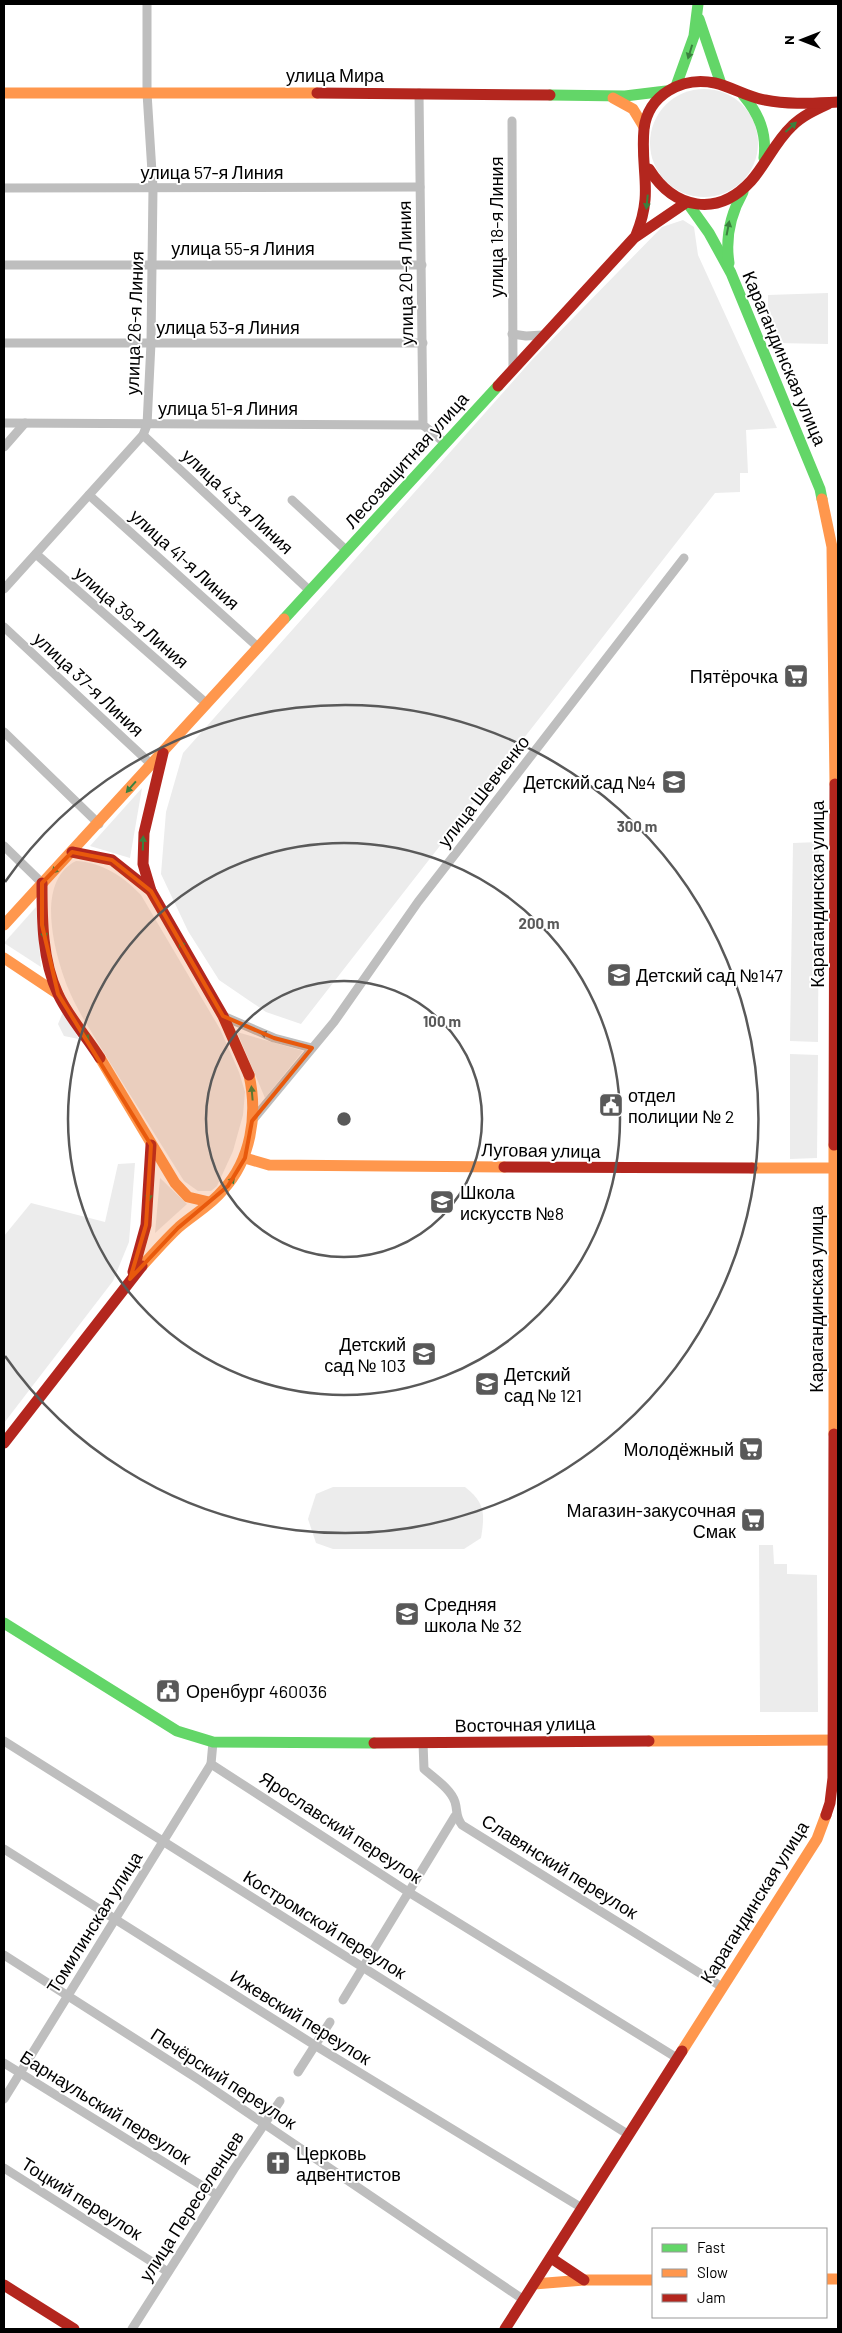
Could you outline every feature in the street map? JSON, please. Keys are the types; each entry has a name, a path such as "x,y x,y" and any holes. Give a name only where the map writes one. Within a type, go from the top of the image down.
{"main road":[{"path":"671,89 688,57 698,16 698,4"},
{"path":"698,16 709,54 721,84"},
{"path":"634,238 643,221 647,206 647,165 643,146 647,114 654,101 671,89 692,82 721,84 742,93 774,101 834,103"},
{"name":"улица Мира","path":"4,93 636,95 671,89"},
{"path":"742,93 753,105 765,132 766,148 763,163"},
{"path":"606,95 623,102 633,109 644,127"},
{"path":"731,273 726,236 735,206 746,187 773,146 788,129 804,116 834,103"},
{"path":"647,165 654,179 663,190 687,204 719,203 733,197 746,187"},
{"name":"Лесозащитная улица","path":"42,883 99,824 151,764 634,238 687,204"},
{"name":"Карагандинская улица","path":"505,2329 817,1839 830,1803 836,1740 837,744 835,547 820,489 731,273 709,233 687,204"},
{"name":"Лесозащитная улица","path":"151,891 144,864 144,833 164,751"},
{"path":"4,1443 130,1279 178,1228 228,1186 245,1158 252,1121 250,1079 223,1016 151,891 112,860 72,852"},
{"path":"4,925 42,883"},
{"path":"42,883 44,934 50,970 58,994 97,1053 151,1146 183,1193 194,1199 209,1202"},
{"path":"4,958 58,994"},
{"path":"130,1279 143,1242 146,1225 151,1146"},
{"name":"Луговая улица","path":"245,1158 269,1165 306,1166 836,1168"},
{"path":"4,1623 154,1718 177,1731 213,1742"},
{"name":"Восточная улица","path":"213,1742 423,1743 836,1740"},
{"path":"551,2258 584,2280"},
{"path":"534,2284 584,2280 652,2280"},
{"path":"4,2285 74,2329"}],"street":[{"name":"улица 26-я Линия","path":"4,589 89,495 142,434 147,425 151,343 152,188 146,93 147,4"},
{"name":"улица 20-я Линия","path":"420,93 422,425"},
{"name":"улица 18-я Линия","path":"512,121 513,368"},
{"name":"улица 57-я Линия","path":"4,188 420,187"},
{"name":"улица 55-я Линия","path":"4,265 422,266"},
{"path":"512,334 526,336 543,335"},
{"name":"улица 53-я Линия","path":"4,343 423,343"},
{"name":"улица 51-я Линия","path":"4,424 422,425"},
{"path":"4,447 25,424"},
{"path":"422,425 445,443"},
{"name":"улица 43-я Линия","path":"142,434 310,591"},
{"name":"улица 41-я Линия","path":"89,495 259,648"},
{"path":"292,500 347,551"},
{"name":"улица 39-я Линия","path":"36,554 206,704"},
{"name":"улица Шевченко","path":"252,1121 334,1022 418,902 684,558"},
{"name":"улица 37-я Линия","path":"4,627 151,764"},
{"path":"4,732 99,824"},
{"path":"4,846 42,883"},
{"path":"223,1016 274,1038 312,1048"},
{"name":"Костромской переулок","path":"4,1741 629,2135"},
{"path":"212,1764 213,1742"},
{"name":"Славянский переулок","path":"423,1743 424,1769 450,1794 455,1803 455,1816 462,1825 722,1987"},
{"name":"Томилинская улица","path":"4,2099 212,1764"},
{"name":"Ярославский переулок","path":"212,1764 410,1893 678,2058"},
{"path":"343,2000 410,1893 455,1816"},
{"name":"Ижевский переулок","path":"4,1849 316,2046 582,2208"},
{"name":"Печёрский переулок","path":"4,1955 264,2123 524,2300"},
{"path":"298,2072 330,2022"},
{"name":"Барнаульский переулок","path":"4,2063 217,2194"},
{"name":"улица Переселенцев","path":"132,2329 217,2194 280,2102"},
{"name":"Тоцкий переулок","path":"4,2168 168,2272"}],"highlighted area":[{"path":"72,852 112,860 151,891 223,1016 274,1038 312,1048 252,1121 245,1158 228,1186 178,1228 130,1279 146,1225 151,1145 58,994 42,925 42,883"}],"shaded area":[{"path":"704,89 725,93 742,105 754,122 758,143 754,164 742,181 725,193 704,197 683,193 666,181 654,164 650,143 654,122 666,105 683,93"},
{"path":"683,220 694,227 698,255 777,428 746,430 748,473 740,473 740,492 715,493 301,1024 266,1012 219,980 188,931 161,874 166,812 183,753 531,361 662,227"},
{"path":"828,293 828,344 776,343 768,318 768,295"},
{"path":"142,788 130,858 90,846"},
{"path":"819,842 818,1042 790,1041 793,843"},
{"path":"76,861 104,867 127,882 141,895 220,1029 239,1072 245,1092 243,1115 233,1151 217,1186 211,1191 198,1191 184,1181 87,1025 68,988 54,939 51,920 52,902 55,885 63,871"},
{"path":"36,907 41,967 4,943"},
{"path":"63,1012 79,1039 64,1036 58,1024"},
{"path":"237,1032 303,1051 265,1098"},
{"path":"790,1054 818,1055 817,1158 790,1159"},
{"path":"135,1163 129,1242 113,1281 4,1423 4,1236 31,1203 105,1222 118,1164"},
{"path":"160,1178 187,1204 155,1233"},
{"path":"333,1487 465,1487 476,1498 482,1509 481,1538 464,1549 333,1549 316,1543 308,1519 316,1494"},
{"path":"759,1545 773,1545 774,1564 787,1564 787,1574 817,1575 818,1712 760,1712"}],"traffic: fast":[{"path":"676,86 694,36 698,4"},
{"path":"699,19 721,84"},
{"path":"550,95 625,96 666,91"},
{"path":"743,95 761,124 765,149 764,158"},
{"path":"729,263 728,235 735,209 743,192"},
{"path":"689,205 709,233 731,273 820,489 822,499"},
{"path":"284,619 498,386"},
{"path":"4,1623 177,1731 213,1742 374,1743"}],"traffic: slow":[{"path":"4,93 317,93"},
{"path":"613,98 633,109 644,127"},
{"path":"822,499 832,547 835,784"},
{"path":"4,925 284,619"},
{"path":"4,958 58,994"},
{"path":"100,1058 175,1183 188,1197 209,1202"},
{"path":"142,1266 179,1227 207,1205 233,1178 246,1151 250,1136 253,1106 249,1075"},
{"path":"834,1145 834,1434"},
{"path":"245,1158 269,1165 504,1167"},
{"path":"752,1168 833,1168"},
{"path":"649,1741 838,1740"},
{"path":"682,2051 817,1839 826,1815"},
{"path":"827,2279 838,2279"},
{"path":"534,2284 584,2280 652,2280"}],"traffic: jam":[{"path":"636,235 641,220 645,194 644,129 652,106 669,91 691,82 703,82 715,83 758,99 774,102 838,102"},
{"path":"317,93 550,95"},
{"path":"649,169 659,183 683,200 697,204 710,204 724,200 738,193 751,181 781,139 796,122 828,104"},
{"path":"498,386 634,238 684,204"},
{"path":"151,891 143,864 144,833 163,753"},
{"path":"834,1145 835,784"},
{"path":"72,852 112,860 151,891 223,1016 249,1075"},
{"path":"42,883 44,939 53,981 67,1010 100,1058"},
{"path":"133,1272 146,1225 151,1145"},
{"path":"504,1167 752,1168"},
{"path":"4,1443 142,1266"},
{"path":"826,1815 830,1803 833,1778 834,1434"},
{"path":"374,1743 649,1741"},
{"path":"505,2329 682,2051"},
{"path":"551,2258 584,2280"},
{"path":"4,2285 74,2329"}],"place":[{"name":"Пятёрочка","path":"796,676"},
{"name":"Детский сад №4","path":"674,782"},
{"name":"Детский сад №147","path":"619,975"},
{"name":"отдел полиции № 2","path":"611,1105"},
{"name":"Школа искусств №8","path":"442,1202"},
{"name":"Детский сад № 103","path":"424,1354"},
{"name":"Детский сад № 121","path":"487,1384"},
{"name":"Молодёжный","path":"751,1449"},
{"name":"Магазин-закусочная Смак","path":"753,1520"},
{"name":"Средняя школа № 32","path":"407,1614"},
{"name":"Оренбург 460036","path":"168,1691"},
{"name":"Церковь адвентистов","path":"278,2163"}]}
